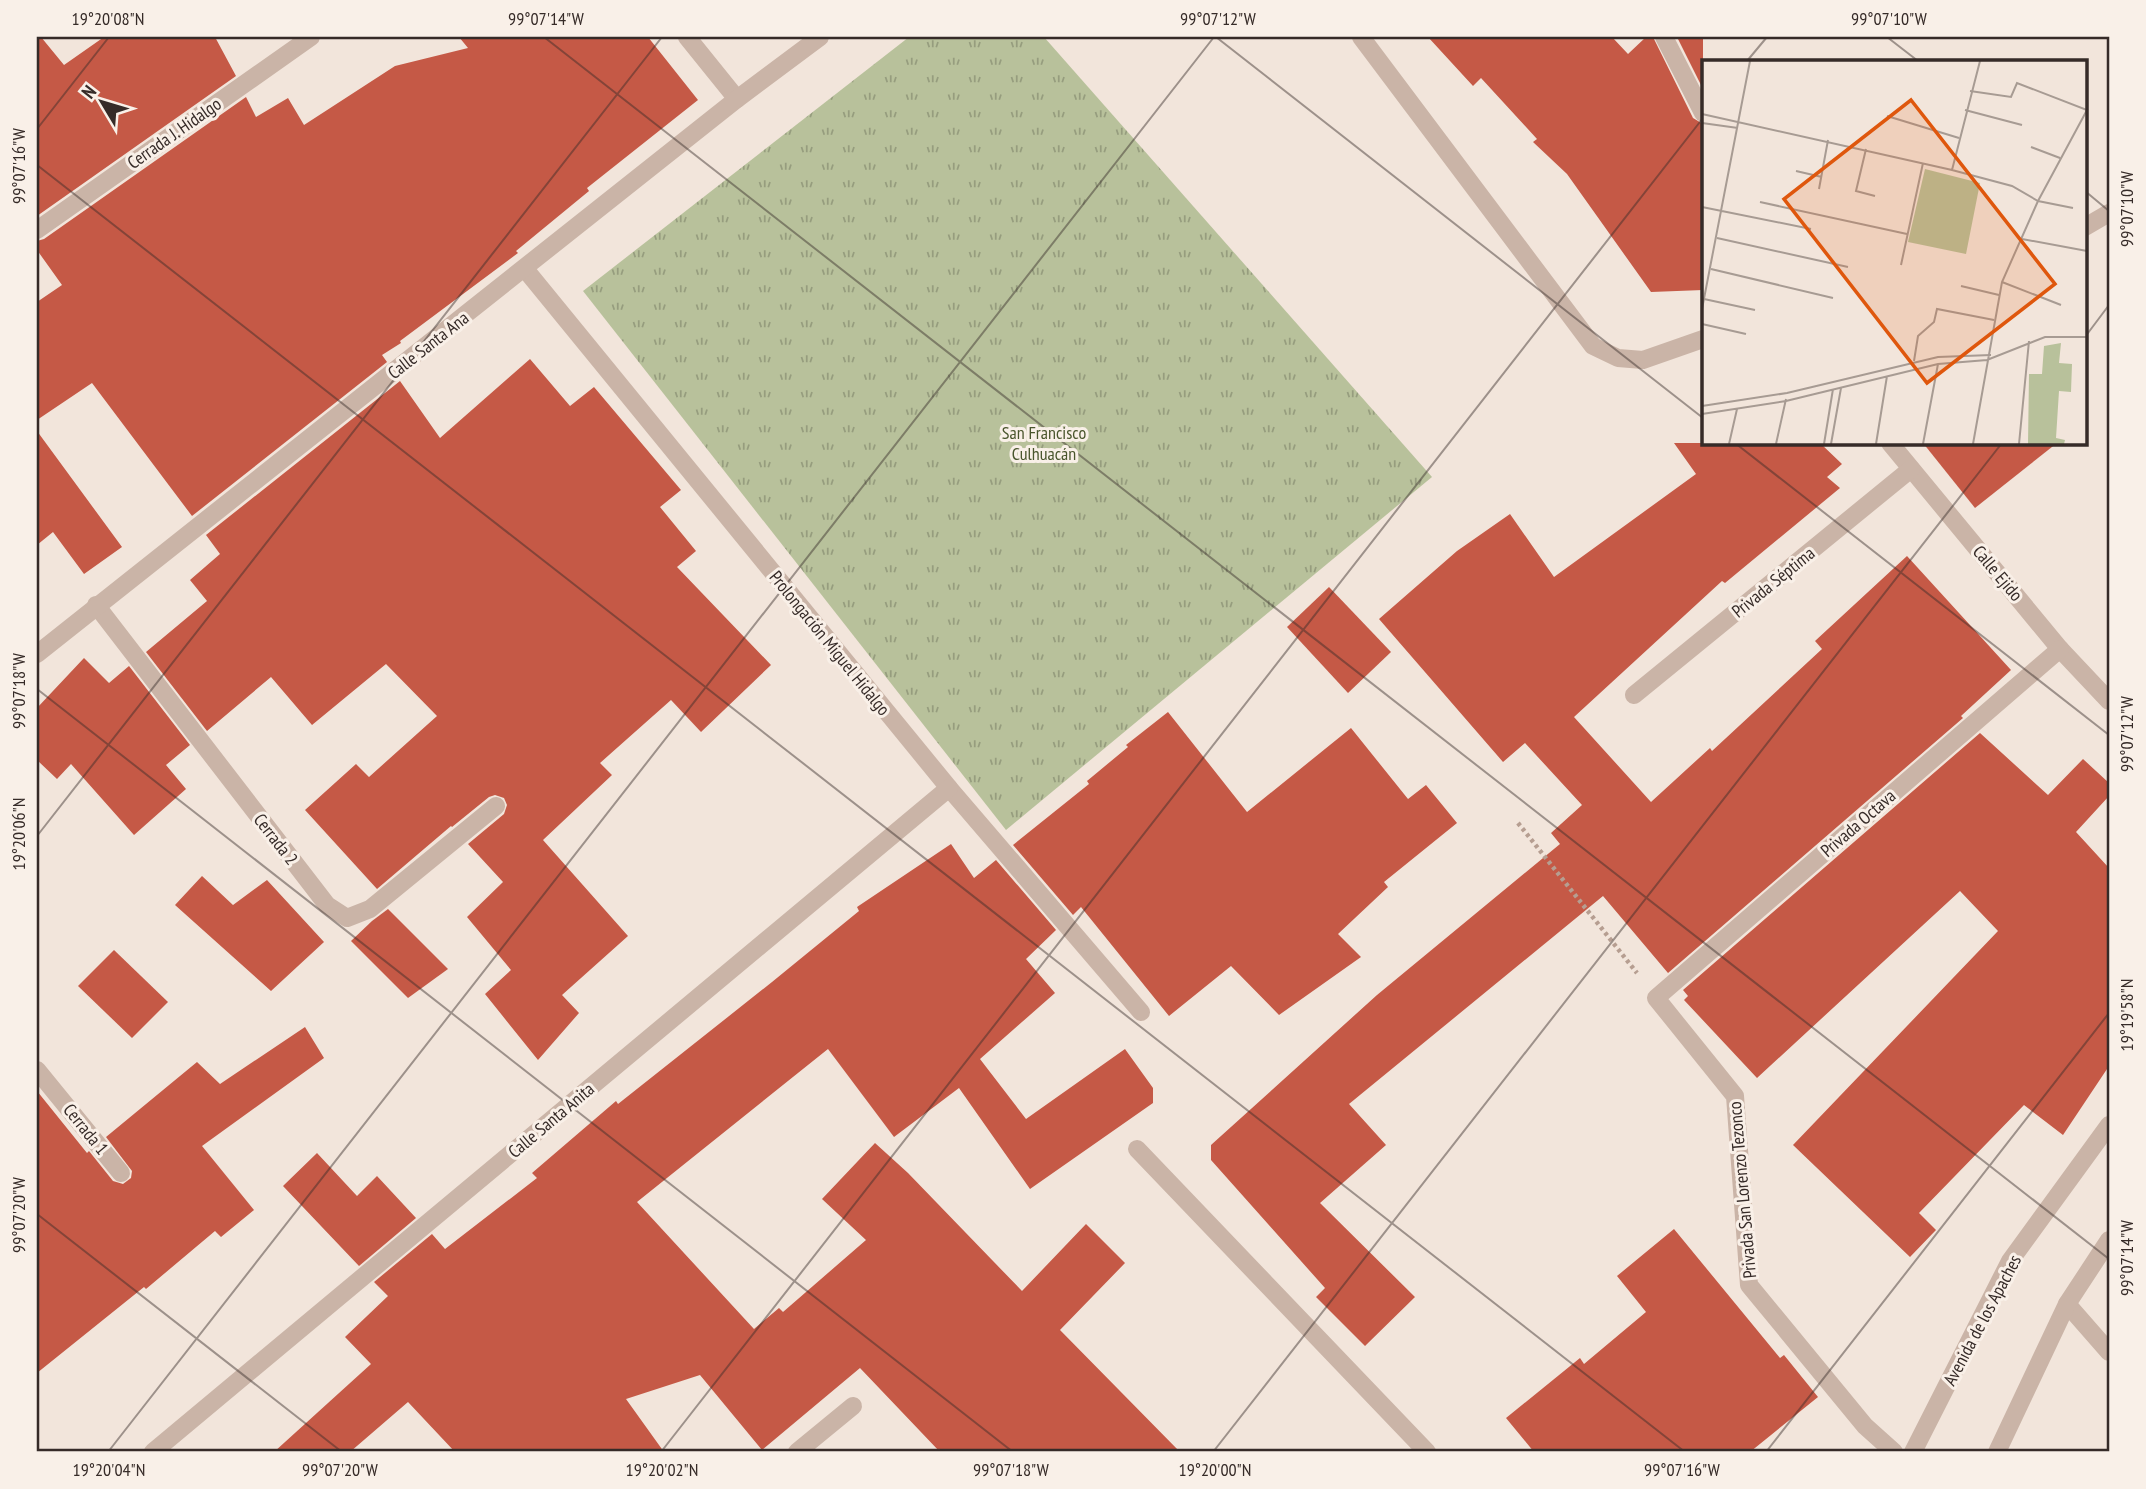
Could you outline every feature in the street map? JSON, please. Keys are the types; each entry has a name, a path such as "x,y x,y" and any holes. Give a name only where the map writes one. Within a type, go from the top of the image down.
{"street":[{"name":"Cerrada J. Hidalgo","path":"37,230 311,37"},
{"path":"687,37 737,99"},
{"name":"Calle Santa Ana","path":"37,654 737,99 820,37"},
{"path":"1361,37 1593,346 1618,358 1643,360 1702,339"},
{"path":"1664,37 1702,111"},
{"path":"2086,226 2109,213"},
{"name":"Prolongación Miguel Hidalgo","path":"525,269 949,788 1141,1012"},
{"name":"Calle Ejido","path":"1891,444 2060,649 2109,701"},
{"name":"Privada Séptima","path":"1634,695 1911,469"},
{"name":"Cerrada 2","path":"96,606 327,905 347,918 370,909 496,807"},
{"name":"Privada Octava","path":"1656,998 2060,649"},
{"name":"Calle Santa Anita","path":"153,1452 949,788"},
{"name":"Privada San Lorenzo Tezonco","path":"1656,998 1735,1096 1749,1284 1865,1426 1894,1452"},
{"name":"Cerrada 1","path":"37,1070 44,1090 121,1173"},
{"name":"Avenida de los Apaches","path":"1913,1452 2010,1261 2109,1125"},
{"path":"1136,1149 1427,1452"},
{"path":"1997,1452 2067,1304 2109,1240"},
{"path":"2067,1304 2109,1352"},
{"path":"797,1452 853,1406"}],"path":[{"path":"1518,823 1656,998"}],"green space":[{"name":"San Francisco Culhuacán","path":"909,37 1044,37 1432,477 1006,830 583,291"}],"building":[{"path":"37,37 41,37 64,65 104,37 215,37 236,76 37,216"},
{"path":"459,37 648,37 698,100 587,188 589,191 516,251 518,253 382,355 387,362 192,516 92,383 37,420 37,302 62,285 37,250 37,241 44,239 246,97 256,117 288,98 304,125 395,66 468,48"},
{"path":"1428,37 1612,37 1628,54 1646,37 1653,37 1693,118 1702,123 1702,290 1651,292 1567,174 1533,142 1537,139 1481,78 1473,86"},
{"path":"1677,37 1703,37 1702,87"},
{"path":"530,359 570,406 594,387 681,490 660,507 696,551 677,567 771,665 701,732 671,700 600,763 612,775 543,840 628,936 562,995 579,1013 538,1060 485,994 511,970 467,917 503,882 468,844 504,814 507,805 504,798 495,795 489,797 377,889 305,810 356,764 369,777 437,716 386,664 312,725 271,677 207,731 146,652 207,601 190,580 220,554 206,535 400,381 440,438"},
{"path":"37,431 122,547 84,574 53,532 37,545"},
{"path":"1674,443 1821,444 1842,464 1827,477 1840,488 1725,583 1722,581 1574,717 1651,802 1710,748 1712,751 1822,649 1815,641 1907,556 2011,670 1961,716 1963,718 1668,973 1603,896 1349,1104 1386,1145 1320,1203 1415,1297 1365,1346 1316,1297 1325,1288 1211,1160 1211,1145 1377,995 1560,844 1551,833 1582,805 1525,743 1503,762 1379,619 1457,551 1510,514 1554,577 1696,474"},
{"path":"1924,444 2056,444 1975,508"},
{"path":"1329,587 1391,652 1348,693 1287,627"},
{"path":"84,658 109,683 129,666 190,745 166,765 186,789 134,835 71,764 57,779 37,760 37,708"},
{"path":"1168,712 1247,812 1351,728 1408,799 1426,785 1457,823 1384,882 1388,887 1338,934 1361,957 1279,1015 1231,966 1169,1016 1081,907 1073,915 1013,845 1089,784 1087,781 1128,747 1126,745"},
{"path":"1980,733 2048,795 2083,759 2109,783 2109,796 2076,832 2109,868 2109,1066 2063,1135 2024,1105 1919,1213 1936,1230 1910,1257 1793,1145 1998,931 1960,891 1757,1078 1684,1000 1688,996 1683,990"},
{"path":"951,844 974,878 996,860 1056,930 1026,959 1055,993 980,1059 1026,1119 1125,1049 1153,1088 1153,1103 1030,1189 959,1088 894,1137 828,1049 637,1202 754,1329 779,1308 783,1312 866,1240 822,1199 875,1143 908,1173 1022,1291 1086,1224 1125,1263 1060,1330 1180,1452 940,1452 860,1368 762,1450 700,1375 626,1399 664,1452 455,1452 408,1402 350,1452 274,1452 371,1364 345,1337 388,1296 374,1282 432,1234 445,1249 537,1178 532,1173 616,1101 618,1104 772,982 859,911 857,907"},
{"path":"202,876 233,905 267,880 324,942 271,991 175,905"},
{"path":"388,909 448,969 408,998 351,941"},
{"path":"114,950 168,1002 132,1038 78,986"},
{"path":"305,1027 324,1058 202,1146 254,1210 221,1237 215,1231 146,1289 144,1287 37,1373 37,1091 87,1153 89,1151 113,1181 123,1184 131,1178 132,1171 106,1137 197,1062 220,1084"},
{"path":"317,1153 357,1196 377,1176 416,1218 359,1266 283,1186"},
{"path":"1674,1229 1780,1358 1784,1355 1818,1397 1750,1452 1534,1452 1506,1418 1580,1358 1584,1364 1646,1312 1617,1276"}]}
